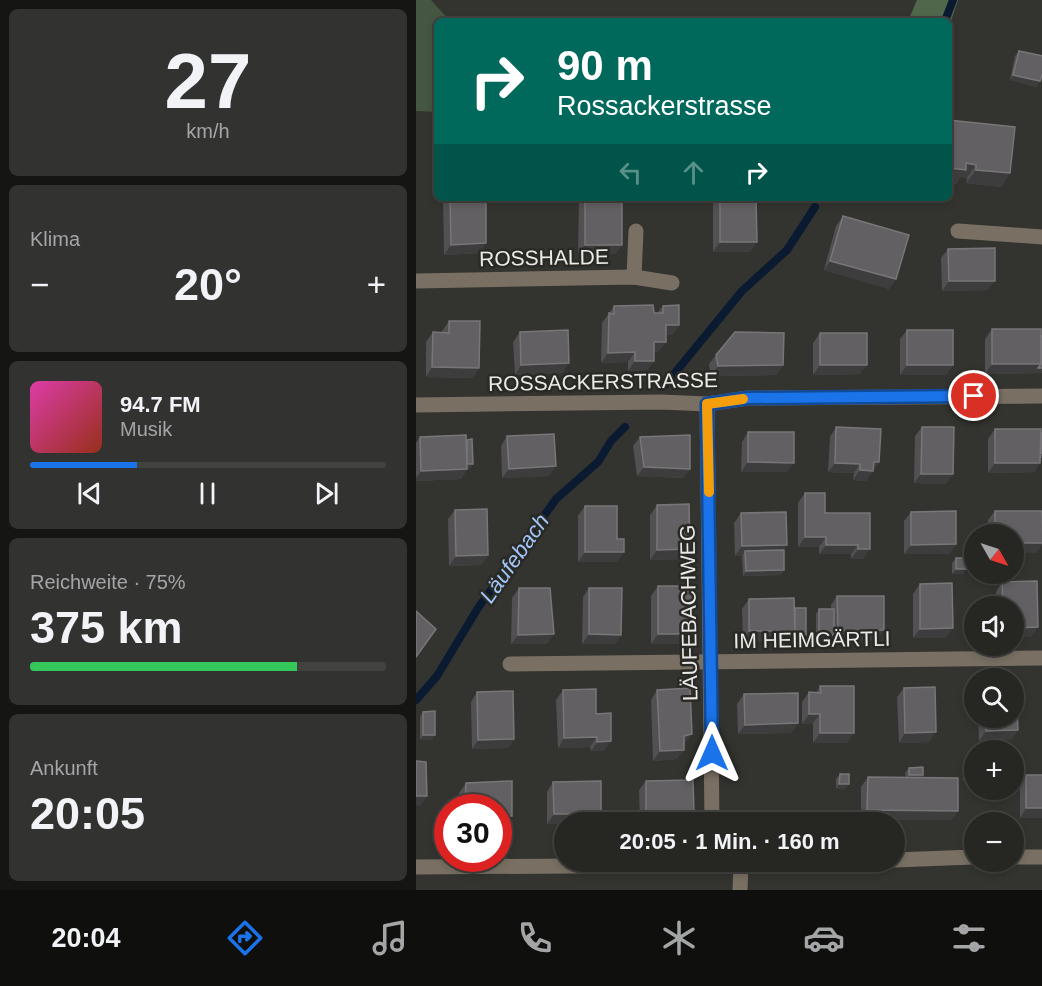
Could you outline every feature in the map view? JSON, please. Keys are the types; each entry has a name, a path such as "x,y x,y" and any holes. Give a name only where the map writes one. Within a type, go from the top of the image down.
{"street":[{"path":"634,278 636,231"},
{"path":"958,231 1043,237"},
{"name":"ROSSHALDE","path":"416,281 634,278 672,283"},
{"name":"ROSSACKERSTRASSE","path":"416,405 661,402 707,404 748,398 1043,396"},
{"name":"LÄUFEBACHWEG","path":"707,404 712,812"},
{"name":"IM HEIMGÄRTLI","path":"510,664 1043,658"},
{"path":"905,860 964,857"},
{"path":"1024,857 1043,857"},
{"path":"416,867 554,865"},
{"path":"740,890 741,872"}],"green space":[{"path":"416,0 431,0 447,18 434,18 434,112 416,111"},
{"path":"917,0 958,0 952,18 909,18"}],"building":[{"path":"1019,51 1043,56 1043,72 1040,81 1013,75"},
{"path":"952,120 1015,127 1010,173 976,170 976,165 966,163 966,170 952,168"},
{"path":"450,201 486,201 486,243 451,245"},
{"path":"585,201 622,201 622,245 585,245"},
{"path":"720,201 756,201 757,242 720,242"},
{"path":"843,216 909,235 896,279 830,261"},
{"path":"995,248 995,281 949,281 948,249"},
{"path":"653,305 654,313 663,313 663,306 679,305 679,325 666,325 666,342 654,342 654,361 635,361 635,352 608,353 609,313 614,314 614,306"},
{"path":"449,321 480,321 479,368 432,367 433,332 449,333"},
{"path":"992,329 1041,329 1041,364 992,364"},
{"path":"568,330 569,363 521,365 520,332"},
{"path":"907,330 953,330 953,365 907,365"},
{"path":"735,332 784,333 783,365 718,366 716,355"},
{"path":"820,333 867,333 867,365 820,365"},
{"path":"1041,336 1043,336 1043,368 1038,368 1041,364"},
{"path":"836,427 881,429 879,462 874,462 873,471 860,470 860,464 835,463"},
{"path":"922,427 954,427 953,474 921,474"},
{"path":"995,429 1041,429 1040,463 995,463"},
{"path":"748,432 794,432 794,463 748,462"},
{"path":"1041,433 1043,433 1043,453 1041,453"},
{"path":"554,434 556,466 509,469 507,436"},
{"path":"466,435 467,469 421,471 420,437"},
{"path":"690,435 690,469 644,467 640,437"},
{"path":"472,439 473,464 467,464 467,440"},
{"path":"805,493 825,493 825,513 870,513 870,549 858,549 858,545 826,545 826,537 805,537"},
{"path":"689,504 690,549 657,550 657,505"},
{"path":"585,506 617,506 617,539 624,539 624,552 585,552"},
{"path":"487,509 488,555 456,556 455,510"},
{"path":"956,511 956,544 911,545 911,512"},
{"path":"995,511 1042,511 1043,543 1024,543 1024,524 995,524"},
{"path":"786,512 787,545 742,546 741,513"},
{"path":"784,550 784,570 746,571 745,551"},
{"path":"956,558 964,558 964,569 956,569"},
{"path":"1024,581 1037,581 1038,627 1024,628 1024,596 1003,596 1002,584 1024,584"},
{"path":"952,583 953,628 920,629 920,584"},
{"path":"658,586 692,586 692,634 658,634"},
{"path":"519,588 550,588 554,634 518,635"},
{"path":"589,588 622,588 621,635 589,634"},
{"path":"837,596 884,596 884,630 838,631"},
{"path":"794,598 795,631 749,631 749,599"},
{"path":"795,608 806,608 806,635 792,635 795,631"},
{"path":"819,609 834,609 834,635 819,635"},
{"path":"416,611 436,629 416,657"},
{"path":"820,686 854,686 854,733 820,733 820,714 809,714 809,692 821,693"},
{"path":"935,687 936,732 905,733 904,688"},
{"path":"690,688 692,734 684,736 684,750 660,751 657,690"},
{"path":"596,689 596,714 611,713 611,741 597,742 597,737 564,738 563,690"},
{"path":"513,691 514,739 478,740 477,692"},
{"path":"798,693 798,723 745,725 744,694"},
{"path":"435,711 435,735 423,735 423,712"},
{"path":"986,728 1018,728 1018,730 986,731"},
{"path":"416,761 426,762 427,796 416,796"},
{"path":"923,767 923,775 909,775 909,768"},
{"path":"840,774 849,774 849,784 839,784"},
{"path":"1026,775 1043,775 1043,808 1026,808"},
{"path":"868,777 958,778 958,811 867,810"},
{"path":"693,780 694,812 646,812 646,781"},
{"path":"512,781 512,794 466,794 466,783"},
{"path":"601,781 601,812 554,812 554,814 553,782"}],"waterway":[{"name":"Läufebach","path":"946,18 953,0"},
{"name":"Läufebach","path":"665,385 742,291 787,250 815,207"},
{"name":"Läufebach","path":"416,700 437,676 478,608 556,499 598,462 611,441 625,427"}],"slow traffic":[{"path":"709,492 707,404 743,399"}],"route":[{"path":"712,753 707,404 748,398 974,396"}]}
